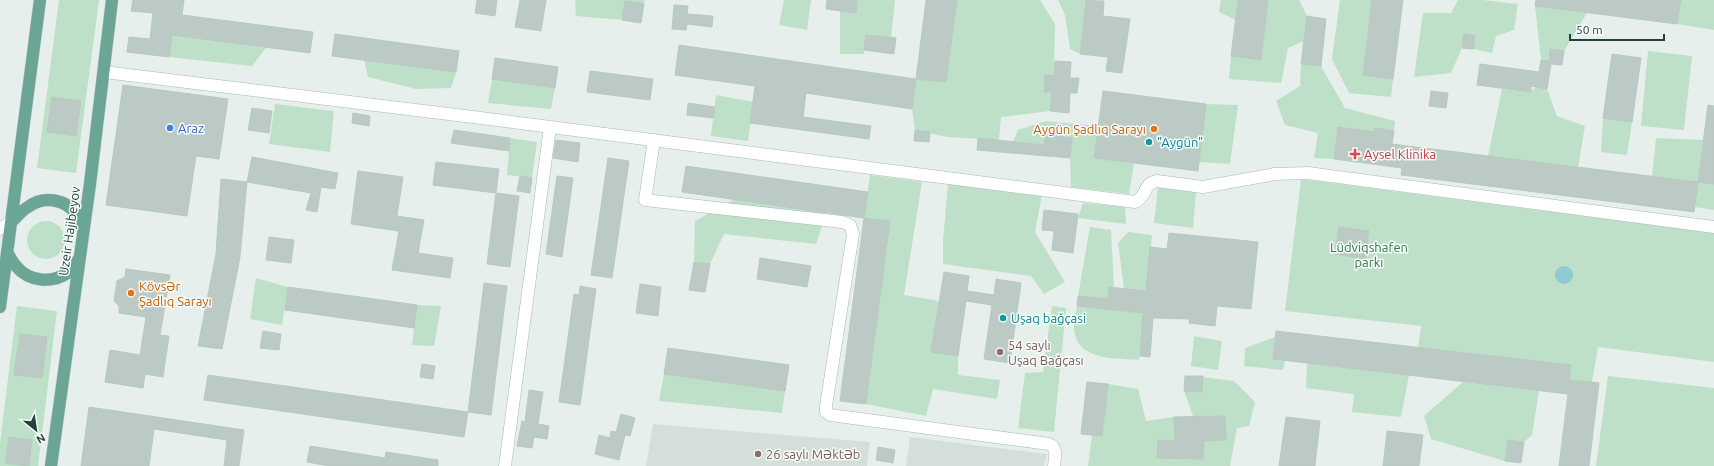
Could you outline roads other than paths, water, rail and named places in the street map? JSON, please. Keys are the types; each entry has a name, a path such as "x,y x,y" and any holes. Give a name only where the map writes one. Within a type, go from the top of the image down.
{"main road":[{"path":"0,308 40,0"},
{"name":"Uzeir Hajibeyov","path":"51,466 104,72 112,0"},
{"path":"12,221 28,206 42,200 55,200 70,207 78,216 83,231"},
{"path":"7,252 16,266 27,276 42,280 56,279 70,271 79,259"}],"street":[{"path":"104,72 654,140 1135,202 1143,197 1147,185 1152,181 1203,187 1275,174 1308,173 1714,227"},
{"path":"505,466 550,127"},
{"path":"654,140 645,200 842,222 850,225 853,234 826,412 830,415 1049,444 1052,445 1056,452 1054,466"},
{"path":"0,229 12,221"},
{"path":"0,242 7,252"}],"water":[{"path":"1564,266 1570,269 1573,275 1570,281 1564,284 1558,281 1555,275 1558,269"}],"place":[{"name":"Araz","path":"170,128"},
{"name":"Aygün Şadlıq Sarayı","path":"1154,129"},
{"name":"\"Aygün\"","path":"1149,142"},
{"name":"Aysel Klinika","path":"1355,154"},
{"name":"Kövsər Şadlıq Sarayı","path":"131,293"},
{"name":"Uşaq bağçasi","path":"1003,318"},
{"name":"54 saylı Uşaq Bağçası","path":"1000,352"},
{"name":"26 saylı Məktəb","path":"758,454"}],"park label":[{"name":"Lüdviqshafen parkı","path":"1369,254"}]}
